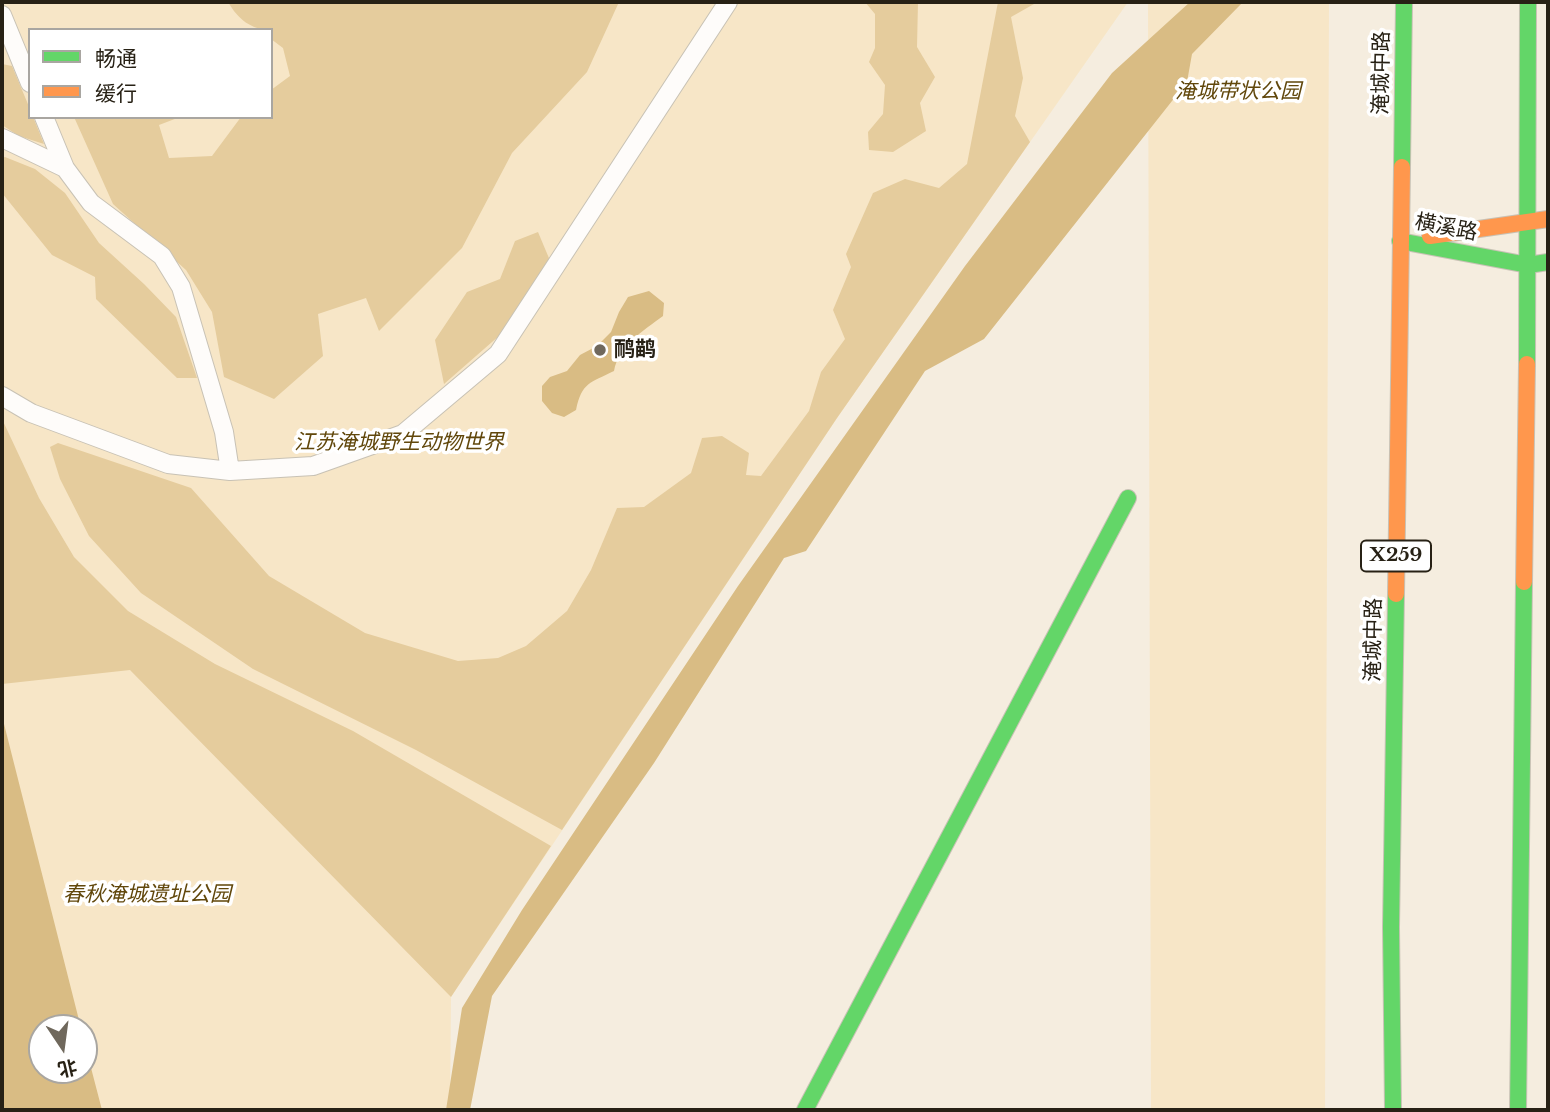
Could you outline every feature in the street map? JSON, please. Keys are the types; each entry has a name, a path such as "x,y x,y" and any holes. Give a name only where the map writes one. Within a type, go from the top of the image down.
{"main road":[{"name":"淹城中路","path":"1393,1110 1391,928 1404,2"},
{"path":"1518,1110 1528,265 1528,2"},
{"name":"横溪路","path":"1400,241 1548,219"},
{"name":"横溪路","path":"1400,241 1528,265 1548,262"},
{"path":"805,1110 1128,498"}],"lane":[{"path":"2,396 32,413 168,464 230,471 313,466 403,434 498,354 728,2"},
{"path":"2,15 28,78"},
{"path":"45,119 65,168 91,203 162,256 181,287 224,432 230,471"},
{"path":"2,138 65,168"}],"green space":[{"name":"江苏淹城野生动物世界","path":"2,2 1128,2 837,418 451,997 450,1110 2,1110"},
{"name":"淹城带状公园","path":"1148,2 1329,2 1325,1110 1151,1110"}],"shaded area":[{"path":"228,2 619,2 587,72 512,153 462,248 379,331 366,298 318,314 323,356 274,399 224,377 212,312 186,270 113,204 75,119 175,119 159,125 169,158 212,156 240,119 273,119 273,89 290,76 283,48 273,40 273,28 257,28 236,14"},
{"path":"865,2 918,2 917,47 935,77 920,103 926,131 893,152 869,150 868,132 883,114 885,85 869,62 875,48 875,14"},
{"path":"998,2 1035,2 1011,17 1023,78 1015,116 1030,142 837,418 562,830 416,750 253,669 141,593 89,536 60,479 50,447 58,443 191,488 269,576 365,633 458,661 498,658 526,646 567,611 591,570 617,508 644,507 691,473 702,438 722,436 749,453 746,475 761,476 809,411 821,372 845,339 833,310 851,267 846,254 873,193 905,179 939,188 967,164"},
{"path":"1190,2 1243,2 1192,54 1187,82 984,339 925,371 806,551 784,558 654,763 492,996 470,1110 446,1110 462,1008 522,910 738,586 965,266 1112,73"},
{"path":"2,64 12,66 28,104 28,119 34,119 44,144 19,136 2,125"},
{"path":"2,158 35,169 65,193 99,243 176,317 197,378 177,378 96,299 95,277 52,255 2,193"},
{"path":"538,232 551,263 500,335 444,384 435,340 467,292 500,279 515,241"},
{"path":"649,291 664,303 663,316 626,346 614,371 588,384 581,394 576,410 564,417 552,413 542,401 542,386 550,377 567,371 580,355 597,346 611,332 628,297"},
{"path":"2,419 39,498 74,557 128,611 215,664 353,731 551,846 451,997 130,670 2,684"},
{"path":"2,716 77,1014 28,1014 28,1084 95,1084 102,1110 2,1110"}],"traffic: fast":[{"path":"1402,167 1404,2"},
{"path":"1527,364 1528,2"},
{"path":"1400,241 1528,265 1548,262"},
{"path":"805,1110 1128,498"},
{"path":"1518,1110 1524,582"},
{"path":"1393,1110 1391,927 1396,594"}],"traffic: slow":[{"path":"1396,594 1402,167"},
{"path":"1430,236 1548,219"},
{"path":"1524,582 1527,364"}],"place":[{"name":"鸸鹋","path":"600,350"}],"park label":[{"name":"春秋淹城遗址公园","path":"147,895"}]}
